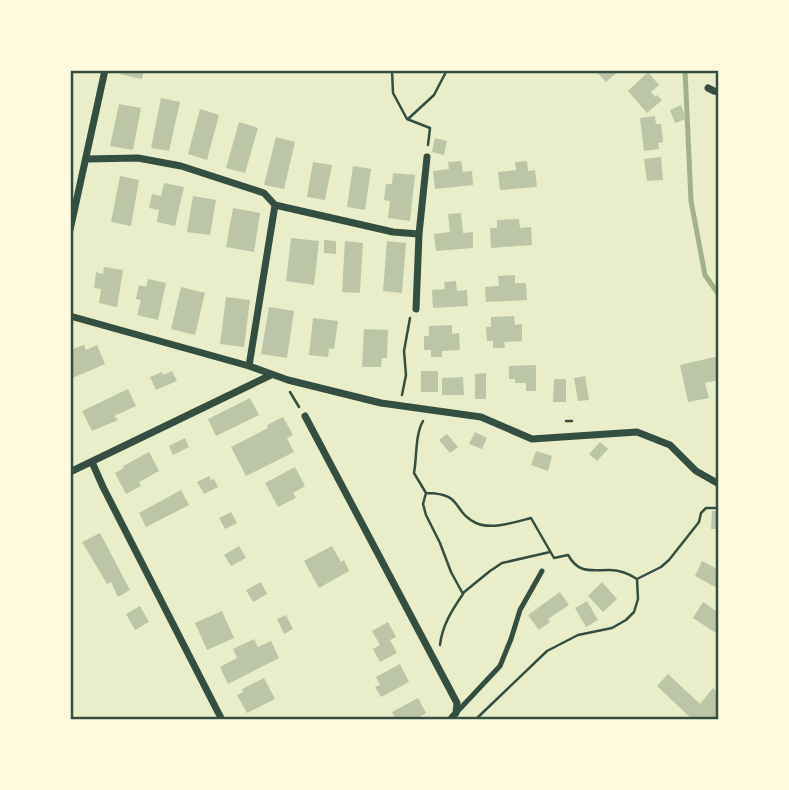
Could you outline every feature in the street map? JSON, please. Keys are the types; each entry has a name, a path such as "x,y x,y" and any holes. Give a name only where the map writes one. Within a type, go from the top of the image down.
{"street":[{"path":"70,230 105,70"},
{"path":"708,88 719,92"},
{"path":"416,309 419,234 427,157"},
{"path":"86,159 138,159 181,166 264,193 275,205 393,232 419,234"},
{"path":"249,366 275,205"},
{"path":"70,316 249,366 288,380 381,403 481,417 532,439 637,432 670,444 696,471 719,484"},
{"path":"70,471 271,375"},
{"path":"305,416 457,703 456,713 450,720"},
{"path":"92,462 222,720"}],"lane":[{"path":"456,713 500,666 520,610 542,570"}],"path":[{"path":"392,70 393,93 407,119 430,128 427,157"},
{"path":"407,119 434,95 447,70"},
{"path":"401,405 406,375 404,351 410,317 416,309"},
{"path":"288,380 291,394 305,416"},
{"path":"423,419 418,430 414,473 426,493 423,504 425,515 463,594"},
{"path":"566,421 572,421"},
{"path":"426,493 449,496 470,519 483,525 531,518 554,558 568,555 572,562 585,570 611,569 637,579"},
{"path":"637,579 669,560 699,522 701,513 706,508 719,508"},
{"path":"432,654 440,648 449,613 463,594 502,563 550,552"},
{"path":"475,720 547,651 578,635 612,628 626,620 634,612 638,599 637,579"}],"building":[{"path":"120,70 144,70 142,79 119,74"},
{"path":"595,70 620,70 606,82"},
{"path":"648,72 659,85 651,92 662,100 647,113 628,91"},
{"path":"161,98 180,102 169,151 151,148"},
{"path":"119,104 141,108 133,150 110,146"},
{"path":"681,105 686,119 675,123 670,110"},
{"path":"200,109 219,115 207,160 188,154"},
{"path":"655,116 656,124 661,124 663,142 658,143 659,149 644,151 640,118"},
{"path":"239,122 258,128 245,173 226,168"},
{"path":"276,137 295,142 284,189 264,185"},
{"path":"435,138 447,141 444,155 432,152"},
{"path":"661,157 663,180 647,181 644,159"},
{"path":"461,161 463,172 472,171 473,185 435,189 433,171 449,169 448,162"},
{"path":"527,161 528,171 535,170 537,187 500,190 498,172 516,170 515,162"},
{"path":"313,162 332,165 325,200 307,197"},
{"path":"353,166 371,169 365,210 347,207"},
{"path":"393,173 415,175 410,221 388,218 390,201 384,200 386,184 392,184"},
{"path":"120,176 139,180 131,226 111,222"},
{"path":"164,183 184,187 175,226 157,222 159,210 149,208 152,194 161,196"},
{"path":"193,196 216,200 210,235 187,232"},
{"path":"233,208 260,213 254,252 226,247"},
{"path":"461,213 463,233 473,232 473,248 436,251 434,234 450,232 448,214"},
{"path":"519,219 520,228 531,227 532,245 491,248 490,228 497,228 497,220"},
{"path":"291,238 319,241 314,285 286,281"},
{"path":"324,240 336,241 336,254 324,253"},
{"path":"345,241 363,243 360,293 342,292"},
{"path":"387,241 406,243 402,293 383,291"},
{"path":"104,267 123,270 117,307 99,303 101,289 94,288 96,272 103,274"},
{"path":"515,275 515,283 526,283 527,300 486,302 485,287 499,286 498,276"},
{"path":"148,279 166,283 158,320 137,315 141,300 136,299 139,285 146,287"},
{"path":"456,281 457,291 467,290 468,306 433,308 432,290 445,289 444,282"},
{"path":"181,287 205,293 195,335 171,329"},
{"path":"226,297 250,300 244,347 220,344"},
{"path":"269,307 294,311 287,358 261,354"},
{"path":"514,316 515,325 522,324 522,341 504,342 505,348 493,348 493,341 487,341 486,327 491,327 491,317"},
{"path":"313,318 338,321 334,349 329,348 328,357 309,355"},
{"path":"452,325 452,334 459,333 460,350 442,351 442,357 431,357 431,350 424,350 424,336 429,336 429,326"},
{"path":"364,329 388,330 387,358 382,358 381,367 362,367"},
{"path":"84,345 86,350 97,345 105,364 70,379 70,348"},
{"path":"719,356 719,380 705,383 709,398 688,402 680,365"},
{"path":"536,365 536,391 526,391 526,383 515,383 515,379 509,379 509,366"},
{"path":"172,371 177,381 156,390 150,377"},
{"path":"421,371 438,371 438,392 421,392"},
{"path":"486,373 486,399 475,399 475,374"},
{"path":"585,376 589,400 578,401 574,378"},
{"path":"463,377 464,395 442,395 442,378"},
{"path":"554,379 566,379 566,402 553,402"},
{"path":"128,389 136,406 114,416 118,420 92,431 82,411"},
{"path":"250,398 259,415 216,436 208,419"},
{"path":"283,417 293,435 287,438 294,452 246,476 231,447"},
{"path":"475,432 487,438 482,449 469,444"},
{"path":"447,434 458,447 450,453 439,440"},
{"path":"185,438 189,447 173,455 169,446"},
{"path":"600,442 608,449 597,461 589,454"},
{"path":"536,451 552,456 548,471 531,465"},
{"path":"149,452 159,471 139,482 141,486 126,494 115,473"},
{"path":"295,467 305,486 293,493 296,498 278,507 265,483"},
{"path":"209,476 218,487 204,494 197,482"},
{"path":"181,490 189,505 146,527 139,513"},
{"path":"712,511 719,511 719,529 711,529"},
{"path":"231,512 237,523 225,529 219,518"},
{"path":"100,533 130,590 118,597 111,582 107,584 82,542"},
{"path":"239,546 246,558 231,566 224,555"},
{"path":"332,546 349,571 319,588 304,561"},
{"path":"702,561 719,570 719,589 695,576"},
{"path":"261,582 267,594 253,602 246,590"},
{"path":"602,582 617,599 603,612 588,596"},
{"path":"560,592 569,605 548,619 550,622 539,630 528,615"},
{"path":"587,601 598,620 586,627 575,608"},
{"path":"703,602 719,613 719,635 693,618"},
{"path":"140,606 149,622 135,630 126,614"},
{"path":"222,611 234,638 207,650 195,623"},
{"path":"286,615 293,629 284,634 277,619"},
{"path":"388,622 396,637 390,640 397,653 380,662 373,649 380,645 372,631"},
{"path":"254,639 258,647 271,641 279,658 228,684 220,667 237,658 233,649"},
{"path":"400,664 409,682 381,697 375,687 380,685 376,677"},
{"path":"668,674 700,704 713,688 719,693 719,720 693,720 657,686"},
{"path":"264,678 275,699 247,713 237,695 243,692 242,689"},
{"path":"418,698 426,713 414,720 396,720 392,712"}],"waterway":[{"path":"685,70 691,201 705,275 719,295"}]}
